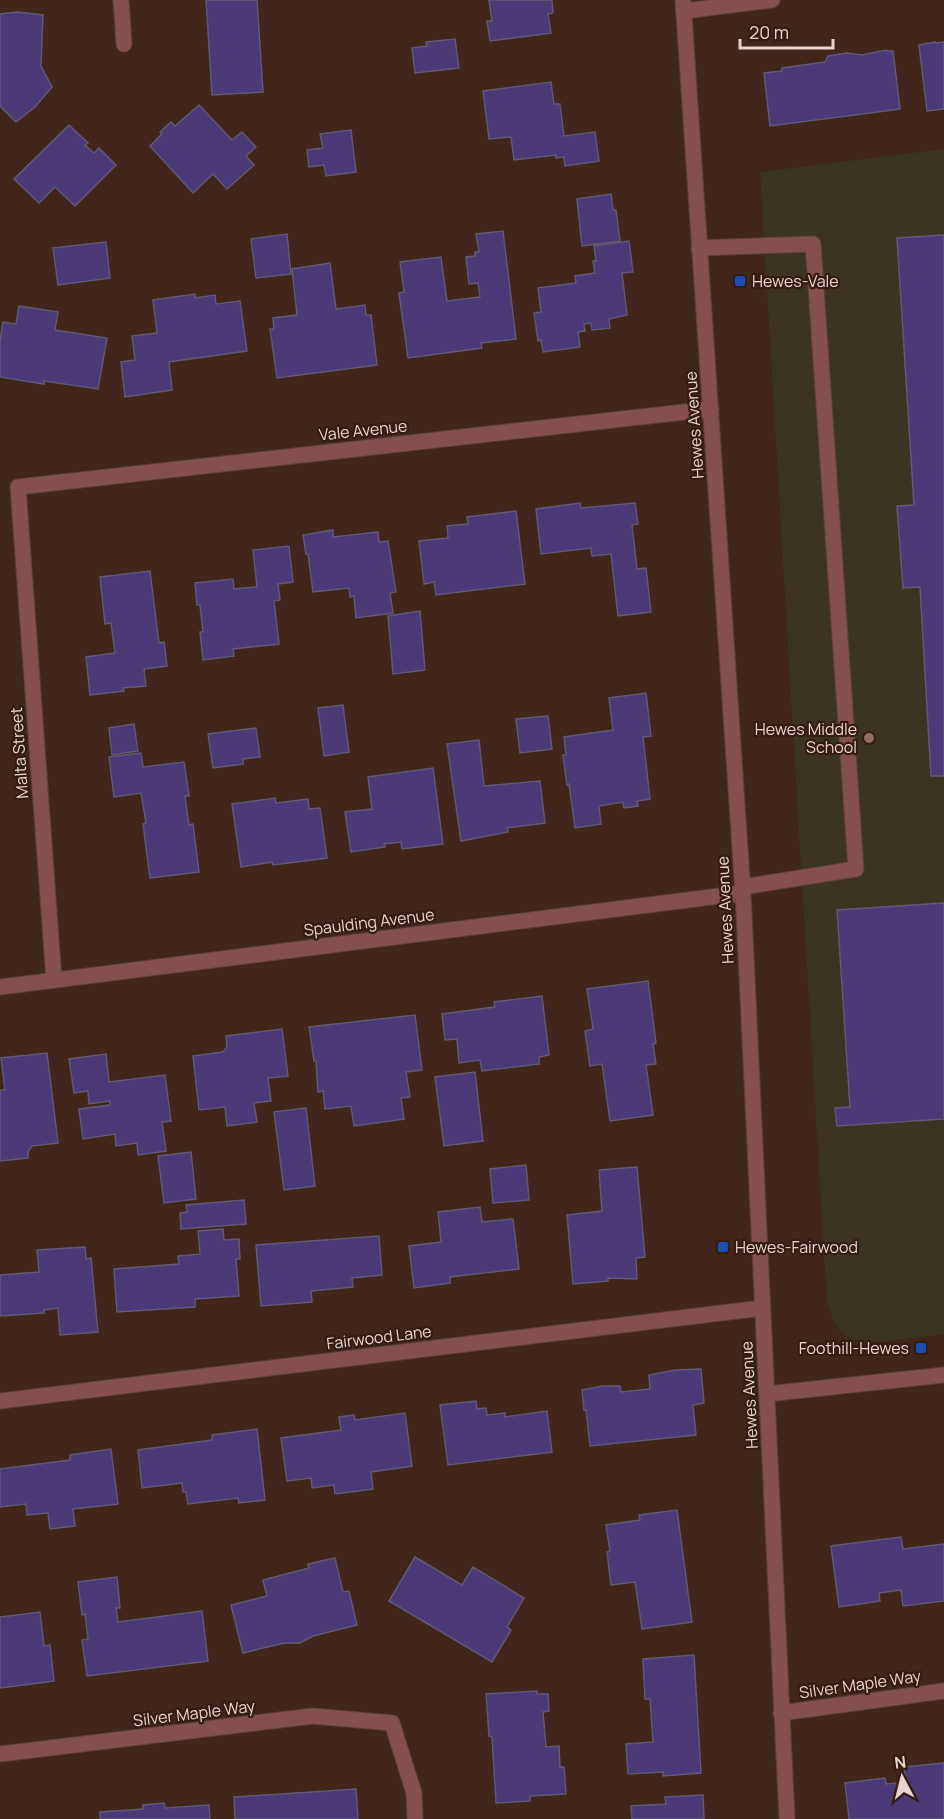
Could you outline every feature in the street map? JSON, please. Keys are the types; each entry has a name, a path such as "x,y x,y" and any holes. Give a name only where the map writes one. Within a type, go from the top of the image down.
{"street":[{"path":"121,0 124,44"},
{"path":"683,5 772,0"},
{"name":"Hewes Avenue","path":"683,5 742,890 787,1819"},
{"name":"Spaulding Avenue","path":"0,987 742,890 856,869 813,244 699,248"},
{"name":"Vale Avenue","path":"18,487 711,409"},
{"name":"Malta Street","path":"18,487 54,980"},
{"name":"Fairwood Lane","path":"0,1401 762,1308"},
{"path":"767,1394 944,1375"},
{"name":"Silver Maple Way","path":"781,1713 944,1691"},
{"name":"Silver Maple Way","path":"0,1754 313,1716 392,1723 414,1793 415,1819"}],"shaded area":[{"name":"Hewes Middle School","path":"944,149 944,1334 881,1342 854,1341 837,1328 827,1303 760,172"}],"building":[{"path":"206,0 257,0 263,92 212,95"},
{"path":"489,0 552,0 553,13 548,14 551,33 490,41 487,21 492,21"},
{"path":"18,12 43,15 41,66 52,87 35,107 16,122 0,106 0,14"},
{"path":"455,39 459,68 415,73 412,48 427,46 426,42"},
{"path":"944,42 944,109 927,111 919,45"},
{"path":"886,50 893,51 900,109 770,126 764,73 825,62 828,56 847,53 862,55"},
{"path":"551,82 554,104 560,104 564,136 595,132 599,161 565,166 564,157 556,158 556,155 514,160 511,137 489,139 483,91"},
{"path":"199,105 232,140 242,132 256,147 246,156 254,165 227,189 213,174 193,193 150,146 171,122 175,126"},
{"path":"69,125 88,143 85,145 94,153 99,148 116,165 75,206 55,187 39,203 14,179"},
{"path":"351,130 356,172 326,176 324,165 309,167 307,150 323,148 320,134"},
{"path":"611,194 613,210 616,210 620,241 582,246 577,199"},
{"path":"503,231 516,339 481,343 482,348 408,358 399,293 404,292 400,262 441,257 447,301 480,297 478,283 469,284 466,257 475,256 475,252 479,252 476,234"},
{"path":"287,234 291,274 256,278 251,239"},
{"path":"944,235 944,776 931,776 920,587 903,588 897,506 914,505 897,238"},
{"path":"629,241 633,272 622,273 627,315 609,319 610,328 592,330 591,323 584,324 585,331 578,332 580,347 543,352 541,340 538,341 534,313 541,312 538,288 576,283 575,276 595,273 594,246"},
{"path":"106,242 110,278 58,285 53,248"},
{"path":"330,263 336,309 365,305 366,315 371,315 377,365 277,378 270,329 274,329 273,318 297,315 292,269"},
{"path":"195,294 195,298 215,295 216,304 240,301 247,351 169,362 172,390 125,397 121,362 135,360 132,336 157,333 153,300"},
{"path":"19,306 58,312 55,330 107,338 98,389 0,377 0,341 3,322 16,324"},
{"path":"580,503 581,508 635,503 638,524 632,525 637,569 646,568 651,612 618,616 611,554 592,556 591,548 541,554 536,509"},
{"path":"516,511 525,584 436,595 434,582 424,584 419,541 448,538 447,526 468,524 467,517"},
{"path":"333,530 333,537 378,532 379,542 388,541 396,592 390,593 393,613 356,618 354,596 350,597 349,588 313,592 303,535"},
{"path":"289,546 293,582 278,584 280,600 274,601 279,644 233,649 234,656 203,660 200,632 203,632 195,583 233,579 234,589 257,587 253,550"},
{"path":"150,571 159,643 164,642 167,666 144,669 146,686 90,695 86,657 115,653 111,623 105,624 100,577"},
{"path":"420,611 425,670 393,674 388,616"},
{"path":"646,693 651,736 643,737 650,799 637,801 638,806 624,808 623,802 599,806 601,824 575,828 563,755 566,755 564,737 613,730 609,698"},
{"path":"343,705 349,752 324,756 318,708"},
{"path":"548,716 552,749 520,753 516,719"},
{"path":"134,724 138,751 112,755 109,728"},
{"path":"256,728 260,757 243,759 243,764 213,768 208,734"},
{"path":"479,740 484,786 540,781 545,823 507,828 508,832 461,841 447,744"},
{"path":"141,753 143,767 184,762 189,796 185,796 189,825 193,824 199,872 150,878 143,824 146,823 141,793 114,797 109,757"},
{"path":"433,768 443,844 402,849 401,842 351,852 345,812 372,809 368,777"},
{"path":"275,798 276,803 308,799 309,809 320,808 327,858 241,867 232,804"},
{"path":"944,903 944,1119 837,1126 835,1108 850,1107 837,910"},
{"path":"648,981 656,1043 653,1044 656,1064 646,1065 653,1115 610,1121 602,1064 590,1066 585,1031 593,1029 587,989"},
{"path":"542,996 549,1055 539,1057 539,1064 482,1071 480,1060 459,1063 457,1039 445,1040 442,1014 495,1007 494,1002"},
{"path":"415,1015 422,1070 406,1072 410,1097 401,1098 404,1119 354,1126 351,1106 325,1109 323,1091 318,1092 316,1061 314,1061 309,1027"},
{"path":"282,1029 288,1076 268,1078 271,1101 254,1103 257,1122 227,1126 225,1107 199,1110 193,1056 223,1052 227,1047 226,1036"},
{"path":"47,1053 58,1143 32,1146 28,1152 28,1158 0,1161 0,1090 5,1090 1,1058"},
{"path":"106,1054 109,1082 165,1075 171,1121 162,1122 166,1151 138,1155 137,1143 116,1146 115,1134 83,1139 79,1109 110,1105 110,1101 89,1104 88,1091 74,1093 69,1059"},
{"path":"475,1072 483,1141 444,1146 435,1077"},
{"path":"306,1108 315,1186 284,1190 274,1112"},
{"path":"191,1152 196,1199 164,1203 158,1156"},
{"path":"526,1165 529,1200 493,1203 490,1169"},
{"path":"637,1167 645,1257 636,1258 637,1279 608,1278 608,1281 573,1284 567,1215 602,1211 599,1170"},
{"path":"244,1200 246,1224 181,1229 180,1213 187,1212 186,1205"},
{"path":"480,1207 482,1222 513,1219 519,1269 450,1277 450,1283 414,1288 409,1246 441,1242 438,1212"},
{"path":"223,1229 224,1240 239,1239 240,1259 236,1259 239,1296 195,1299 195,1307 117,1312 114,1269 179,1264 178,1256 200,1254 198,1231"},
{"path":"379,1236 382,1275 352,1278 353,1287 311,1291 312,1302 261,1306 256,1245"},
{"path":"85,1247 86,1259 91,1258 98,1332 60,1335 58,1308 44,1310 44,1313 0,1316 0,1275 39,1272 37,1250"},
{"path":"701,1369 704,1403 693,1405 696,1435 590,1446 582,1390 602,1386 620,1386 621,1392 650,1389 649,1375 675,1370"},
{"path":"476,1401 477,1409 486,1408 487,1415 505,1413 505,1417 547,1411 552,1452 448,1465 440,1405"},
{"path":"405,1413 412,1466 371,1472 373,1489 335,1494 334,1485 312,1488 311,1478 287,1481 281,1438 341,1430 339,1417 354,1415 355,1420"},
{"path":"257,1429 265,1500 239,1503 238,1498 188,1504 182,1483 142,1488 138,1450 212,1440 212,1435"},
{"path":"111,1449 118,1504 73,1509 75,1526 50,1529 48,1513 27,1515 26,1504 0,1507 0,1469 70,1460 70,1455"},
{"path":"677,1510 692,1622 642,1629 635,1582 611,1585 607,1552 610,1551 606,1525 640,1520 639,1515"},
{"path":"901,1537 903,1549 944,1544 944,1601 903,1606 901,1590 879,1593 880,1601 839,1607 831,1546"},
{"path":"415,1557 462,1585 473,1567 524,1598 507,1627 511,1630 492,1662 389,1601"},
{"path":"335,1558 343,1592 349,1591 357,1625 313,1636 300,1643 284,1643 243,1653 231,1605 267,1596 263,1580 309,1568 308,1564"},
{"path":"117,1577 120,1608 116,1608 118,1622 202,1611 208,1661 87,1676 82,1640 88,1639 78,1582"},
{"path":"40,1612 44,1646 50,1645 54,1681 0,1688 0,1617"},
{"path":"694,1655 701,1773 663,1776 663,1772 628,1774 626,1744 653,1742 650,1699 645,1699 643,1659"},
{"path":"537,1691 537,1694 548,1694 549,1711 543,1712 546,1747 559,1746 560,1767 564,1767 566,1794 530,1796 530,1801 496,1803 492,1737 489,1736 486,1694"},
{"path":"944,1763 944,1819 849,1819 845,1783 885,1778 886,1784 906,1782 904,1767"},
{"path":"356,1789 358,1819 235,1819 234,1797"},
{"path":"703,1795 704,1819 632,1819 631,1806 666,1804 665,1797"},
{"path":"164,1803 165,1808 209,1805 210,1819 100,1819 100,1812 143,1809 143,1805"}],"place":[{"name":"Hewes-Vale","path":"740,281"},
{"name":"Hewes Middle School","path":"869,738"},
{"name":"Hewes-Fairwood","path":"723,1247"},
{"name":"Foothill-Hewes","path":"921,1348"}]}
